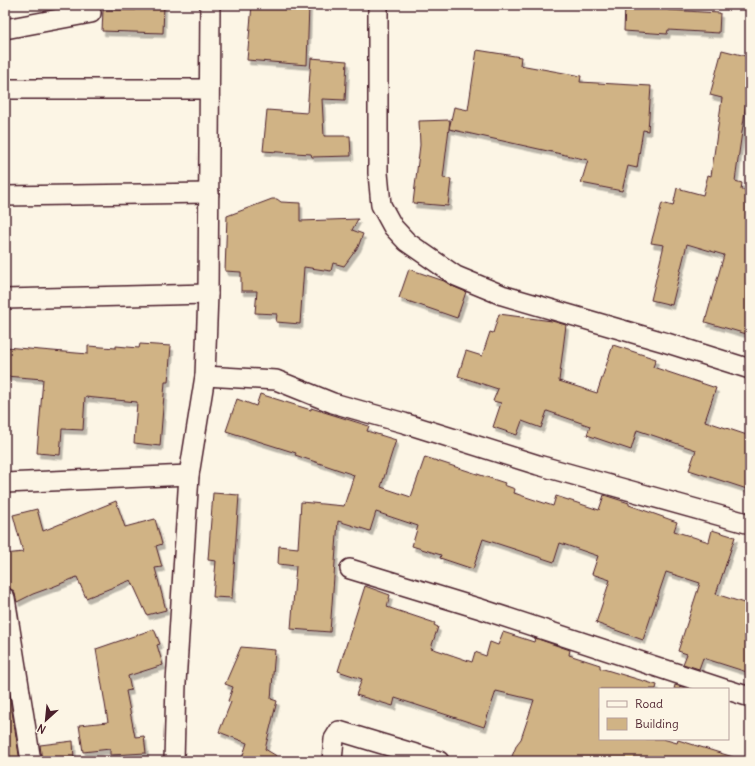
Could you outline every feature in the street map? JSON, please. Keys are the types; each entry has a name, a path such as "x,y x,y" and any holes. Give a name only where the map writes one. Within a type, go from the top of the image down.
{"street":[{"path":"174,761 176,676 189,475 205,376 208,294 210,5"},
{"path":"378,5 378,173 381,206 393,227 407,242 456,276 502,295 664,342 750,369"},
{"path":"5,29 91,13"},
{"path":"5,89 209,89"},
{"path":"5,196 209,192"},
{"path":"5,299 208,294"},
{"path":"205,376 276,380 333,403 404,423 538,465 750,524"},
{"path":"5,483 189,475"},
{"path":"350,569 481,609 721,688"},
{"path":"5,598 31,761"},
{"path":"729,690 750,698"},
{"path":"332,761 334,739 339,731 439,761"}],"building":[{"path":"136,5 164,5 163,33 102,31 103,10 136,10"},
{"path":"252,5 309,5 307,65 247,60"},
{"path":"625,5 669,6 668,10 720,13 719,33 668,30 667,34 624,31"},
{"path":"477,50 521,57 520,65 581,76 580,82 651,86 648,131 643,130 637,168 628,166 622,191 581,183 588,160 449,129 454,107 468,110"},
{"path":"722,50 750,57 750,105 746,104 735,181 742,183 741,190 750,190 750,335 705,322 724,255 687,244 672,305 651,300 664,245 651,243 662,203 673,206 677,188 703,195 708,175 711,176 722,98 710,95"},
{"path":"311,58 347,61 345,100 322,99 324,136 350,136 351,156 312,157 311,154 263,151 267,110 307,113"},
{"path":"450,120 443,178 451,179 448,206 413,203 420,145 419,121"},
{"path":"272,199 277,199 281,202 300,203 300,221 358,219 352,230 363,234 358,247 344,266 333,263 331,271 304,267 300,324 276,322 277,314 255,313 257,291 241,291 241,272 225,271 227,216"},
{"path":"409,269 444,281 466,292 457,318 399,298"},
{"path":"499,314 552,321 566,325 559,381 597,393 613,345 656,359 653,367 716,388 705,421 750,436 750,490 689,470 696,450 637,430 631,450 587,435 590,426 547,411 541,428 522,421 517,435 493,427 501,403 493,401 498,389 458,376 466,351 482,356 490,332 493,333"},
{"path":"140,344 171,346 168,382 165,382 160,446 134,443 137,402 85,397 83,430 62,429 60,455 37,453 43,379 5,376 5,347 88,354 88,346 139,348"},
{"path":"260,394 369,426 367,431 396,440 381,487 411,497 425,457 505,483 504,485 515,489 514,493 553,506 556,496 599,510 604,495 677,522 674,531 709,542 712,530 735,537 716,594 750,605 750,673 703,658 699,669 683,664 687,654 678,651 700,583 666,572 643,640 596,623 610,580 592,574 598,556 560,543 554,562 483,539 473,569 440,558 441,555 412,546 418,526 376,512 370,531 338,521 330,632 291,629 296,566 278,564 279,546 298,548 301,502 344,506 354,475 295,455 296,453 226,431 237,399 256,406"},
{"path":"213,493 239,495 232,598 213,597 216,561 208,560"},
{"path":"116,501 125,527 155,519 162,544 156,546 162,567 155,568 166,610 147,615 131,580 86,598 77,577 33,594 17,602 14,591 5,587 5,554 23,552 13,515 37,509 43,531"},
{"path":"365,586 390,595 387,607 435,623 434,625 438,627 431,648 472,662 475,652 486,656 490,642 498,645 503,632 534,642 535,638 570,650 569,655 600,665 600,668 657,685 656,688 599,688 599,740 666,740 677,743 678,740 733,757 732,761 510,761 517,744 521,739 534,700 496,691 484,727 395,698 393,706 356,695 362,679 338,671"},
{"path":"154,629 160,644 157,645 163,665 128,676 131,690 126,691 135,737 144,736 146,753 110,755 110,749 83,752 79,725 108,722 96,649"},
{"path":"241,647 275,650 271,699 277,701 265,749 285,761 241,761 247,743 219,732 231,702 228,701 233,687 225,684"},
{"path":"5,668 20,761 5,761"},
{"path":"675,685 686,688 674,688"},
{"path":"73,741 74,760 42,761 40,745"}]}
